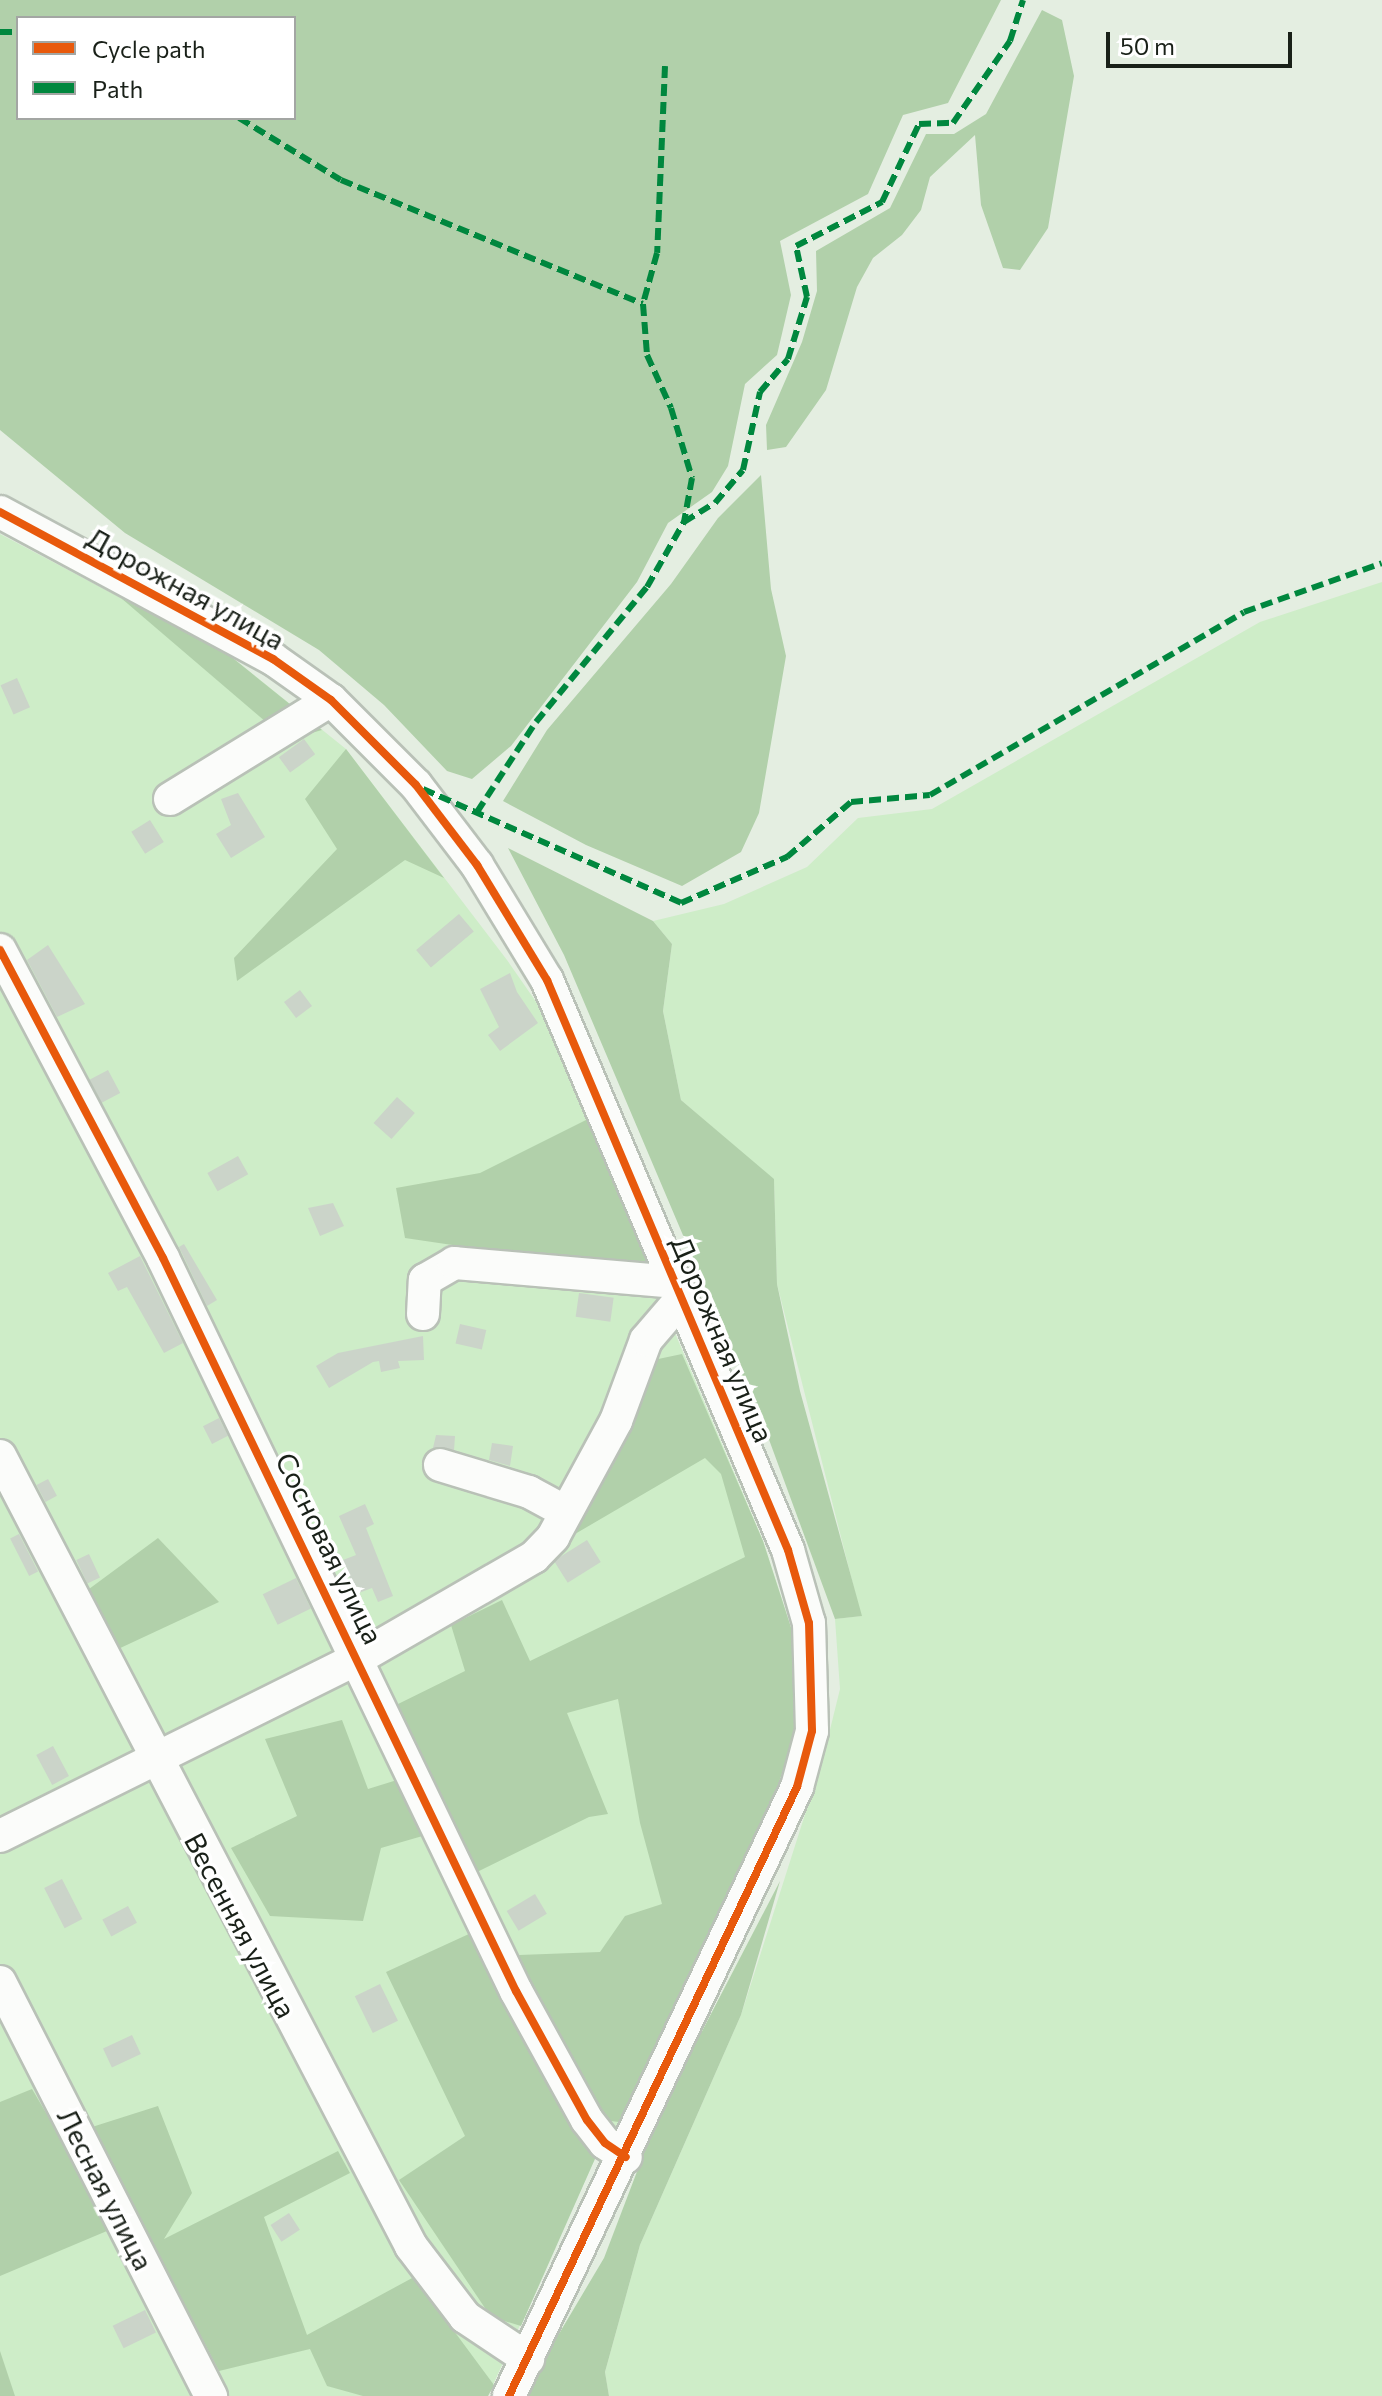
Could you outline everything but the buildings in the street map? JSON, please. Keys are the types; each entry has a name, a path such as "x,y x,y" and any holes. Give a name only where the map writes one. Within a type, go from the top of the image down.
{"street":[{"name":"Дорожная улица","path":"0,512 273,659 331,700 416,785 509,914 547,980 788,1550 809,1623 812,1731 797,1787 626,2157 509,2396"},
{"path":"170,799 331,700"},
{"name":"Сосновая улица","path":"0,950 163,1258 359,1658 516,1991 587,2120 626,2157"},
{"path":"0,1836 359,1658 534,1557 566,1512 616,1421 646,1340 678,1290 454,1263 425,1280 423,1314"},
{"name":"Весенняя улица","path":"0,1456 154,1760 411,2246 465,2317 528,2359"},
{"path":"440,1465 529,1492 566,1512"},
{"name":"Лесная улица","path":"0,1982 211,2396"}],"green space":[{"path":"0,0 1001,0 948,103 903,115 868,194 780,241 791,295 777,355 745,384 728,466 712,492 668,523 637,582 511,746 472,779 447,771 384,705 319,650 125,533 0,430"},
{"path":"1042,10 1062,20 1074,76 1048,228 1020,270 1003,268 981,205 975,135 930,177 921,210 902,235 873,258 857,287 826,390 786,447 767,450 766,425 802,342 817,291 816,251 890,208 926,134 954,134 986,114"},
{"path":"761,475 771,589 786,656 759,813 741,852 682,886 586,845 503,801 547,730 671,584 718,518"},
{"path":"0,534 229,655 346,749 507,960 548,1019 618,1175 650,1274 763,1541 796,1643 777,1788 619,2122 598,2152 488,2396 0,2396"},
{"path":"1382,582 1382,2396 609,2396 605,2372 640,2245 741,2015 823,1758 840,1689 835,1619 861,1616 777,1284 774,1180 681,1100 663,1011 672,944 653,921 724,904 807,867 858,818 932,809 1260,622"},
{"path":"121,598 229,655 322,730 287,740"},
{"path":"346,749 444,878 405,860 237,981 234,958 337,849 305,799"},
{"path":"508,848 653,921 672,944 663,1011 681,1100 774,1179 777,1284 800,1391 862,1616 835,1619 764,1426 564,955"},
{"path":"592,1117 618,1175 650,1274 405,1238 396,1188 480,1173"},
{"path":"682,1354 763,1541 796,1643 795,1736 777,1788 619,2122 595,2119 525,1988 519,1955 600,1952 625,1916 662,1904 640,1823 618,1699 567,1713 608,1814 589,1817 477,1872 394,1706 465,1671 451,1625 502,1600 530,1661 745,1557 721,1474 705,1458 575,1534 568,1531 644,1362"},
{"path":"158,1538 219,1602 116,1650 89,1589"},
{"path":"342,1720 368,1789 397,1780 426,1835 381,1848 363,1921 270,1916 231,1848 297,1816 265,1739"},
{"path":"780,1881 741,2015 640,2245 605,2372 609,2396 522,2396 604,2258 659,2114"},
{"path":"471,1933 598,2152 521,2326 491,2317 399,2180 465,2136 386,1972"},
{"path":"32,2089 114,2228 0,2276 0,2102"},
{"path":"158,2106 192,2193 164,2239 338,2151 350,2173 264,2217 307,2335 414,2277 494,2385 488,2396 363,2396 327,2386 310,2349 219,2371 92,2127"},
{"path":"0,2351 15,2396 0,2396"}],"marked path":[{"path":"477,812 536,722 647,587 684,522 715,503 743,470 760,392 788,359 807,297 796,246 882,202 919,124 953,123 1010,41 1023,0"},
{"path":"0,32 16,32"},
{"path":"665,66 657,253 643,304 647,355 671,408 692,478 684,522"},
{"path":"242,120 341,180 643,304"},
{"path":"423,789 681,903 787,857 851,802 930,795 1244,612 1382,563"}],"cycle path":[{"path":"0,512 273,659 331,700 416,785 477,865 547,980 788,1550 809,1623 812,1731 797,1787 509,2396"},
{"path":"0,950 163,1258 516,1991 587,2120 605,2143 626,2157"}]}
